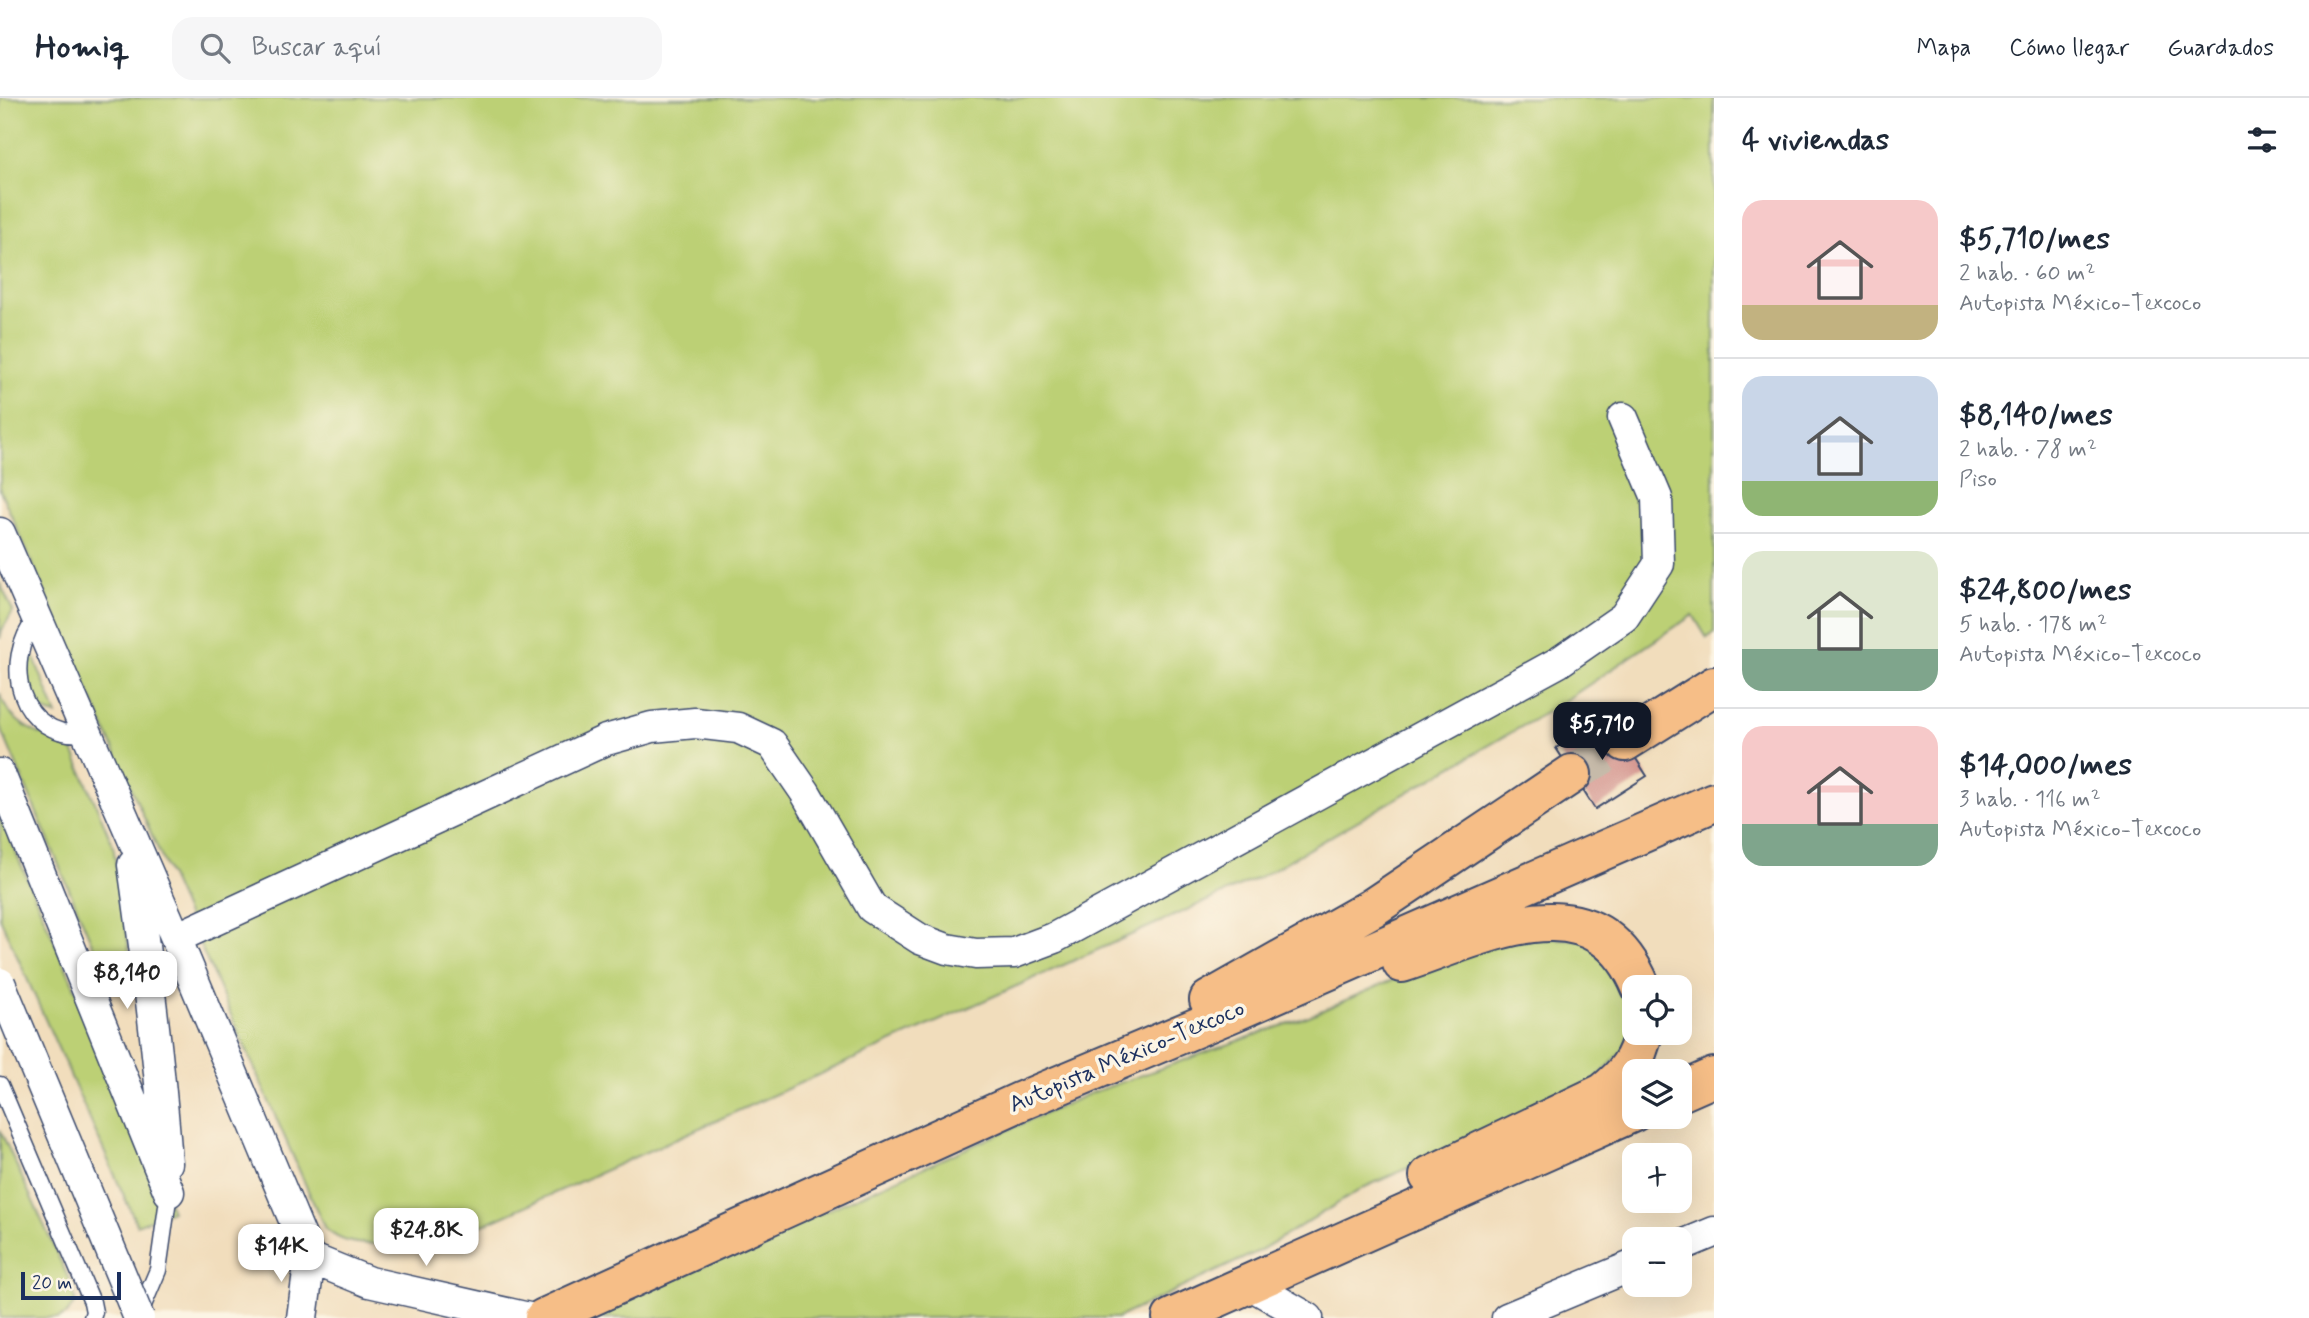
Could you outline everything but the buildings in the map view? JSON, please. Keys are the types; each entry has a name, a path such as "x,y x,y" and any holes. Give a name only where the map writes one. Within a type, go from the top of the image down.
{"highway":[{"path":"1625,742 1714,686"},
{"path":"1019,1101 1373,908 1572,774"},
{"name":"Autopista México-Texcoco","path":"544,1318 1019,1101 1236,1012 1714,803"},
{"path":"1236,1012 1345,983 1512,926 1542,921 1560,921 1594,932 1622,954 1636,975"},
{"path":"1261,1279 1371,1204 1603,1093 1621,1079 1634,1061 1639,1045"},
{"path":"1692,1087 1714,1077"},
{"path":"1171,1318 1622,1117"}],"street":[{"path":"176,938 606,740 652,727 695,723 738,728 772,744 805,792 872,908 920,939 947,949 976,954 1014,953 1054,938 1547,669 1624,617 1659,564 1657,498 1623,418"},
{"path":"0,533 176,938 310,1258 302,1318"},
{"path":"0,774 169,1192"},
{"path":"127,826 161,1082 169,1192"},
{"path":"0,984 139,1318"},
{"path":"1692,1241 1714,1232"},
{"path":"310,1258 369,1282 529,1318"},
{"path":"1507,1318 1622,1270"},
{"path":"1261,1279 1308,1318"}],"lane":[{"path":"37,618 27,626 16,644 12,658 10,672 18,699 26,712 49,729 62,733 87,733"},
{"path":"0,1085 92,1302 92,1318"},
{"path":"139,1318 158,1270 169,1192"}],"green space":[{"path":"0,98 1714,98 1714,633 1707,638 1693,615 1554,708 1258,878 474,1229 390,1243 357,1243 344,1240 325,1229 0,490"},
{"path":"0,583 13,611 0,639"},
{"path":"32,653 57,715 37,706 26,691 24,672"},
{"path":"0,693 4,704 18,721 37,733 70,743 113,845 134,982 129,990 118,992 110,986 0,726"},
{"path":"0,816 172,1211 137,1225 0,918"},
{"path":"1494,936 1595,940 1622,983 1622,1045 1628,1045 1588,1088 1365,1187 1259,1251 1117,1318 585,1318 1091,1093 1309,1016"},
{"path":"0,1130 73,1288 75,1302 67,1314 59,1318 0,1318"}],"tunnel":[{"path":"1572,774 1625,742"}]}
